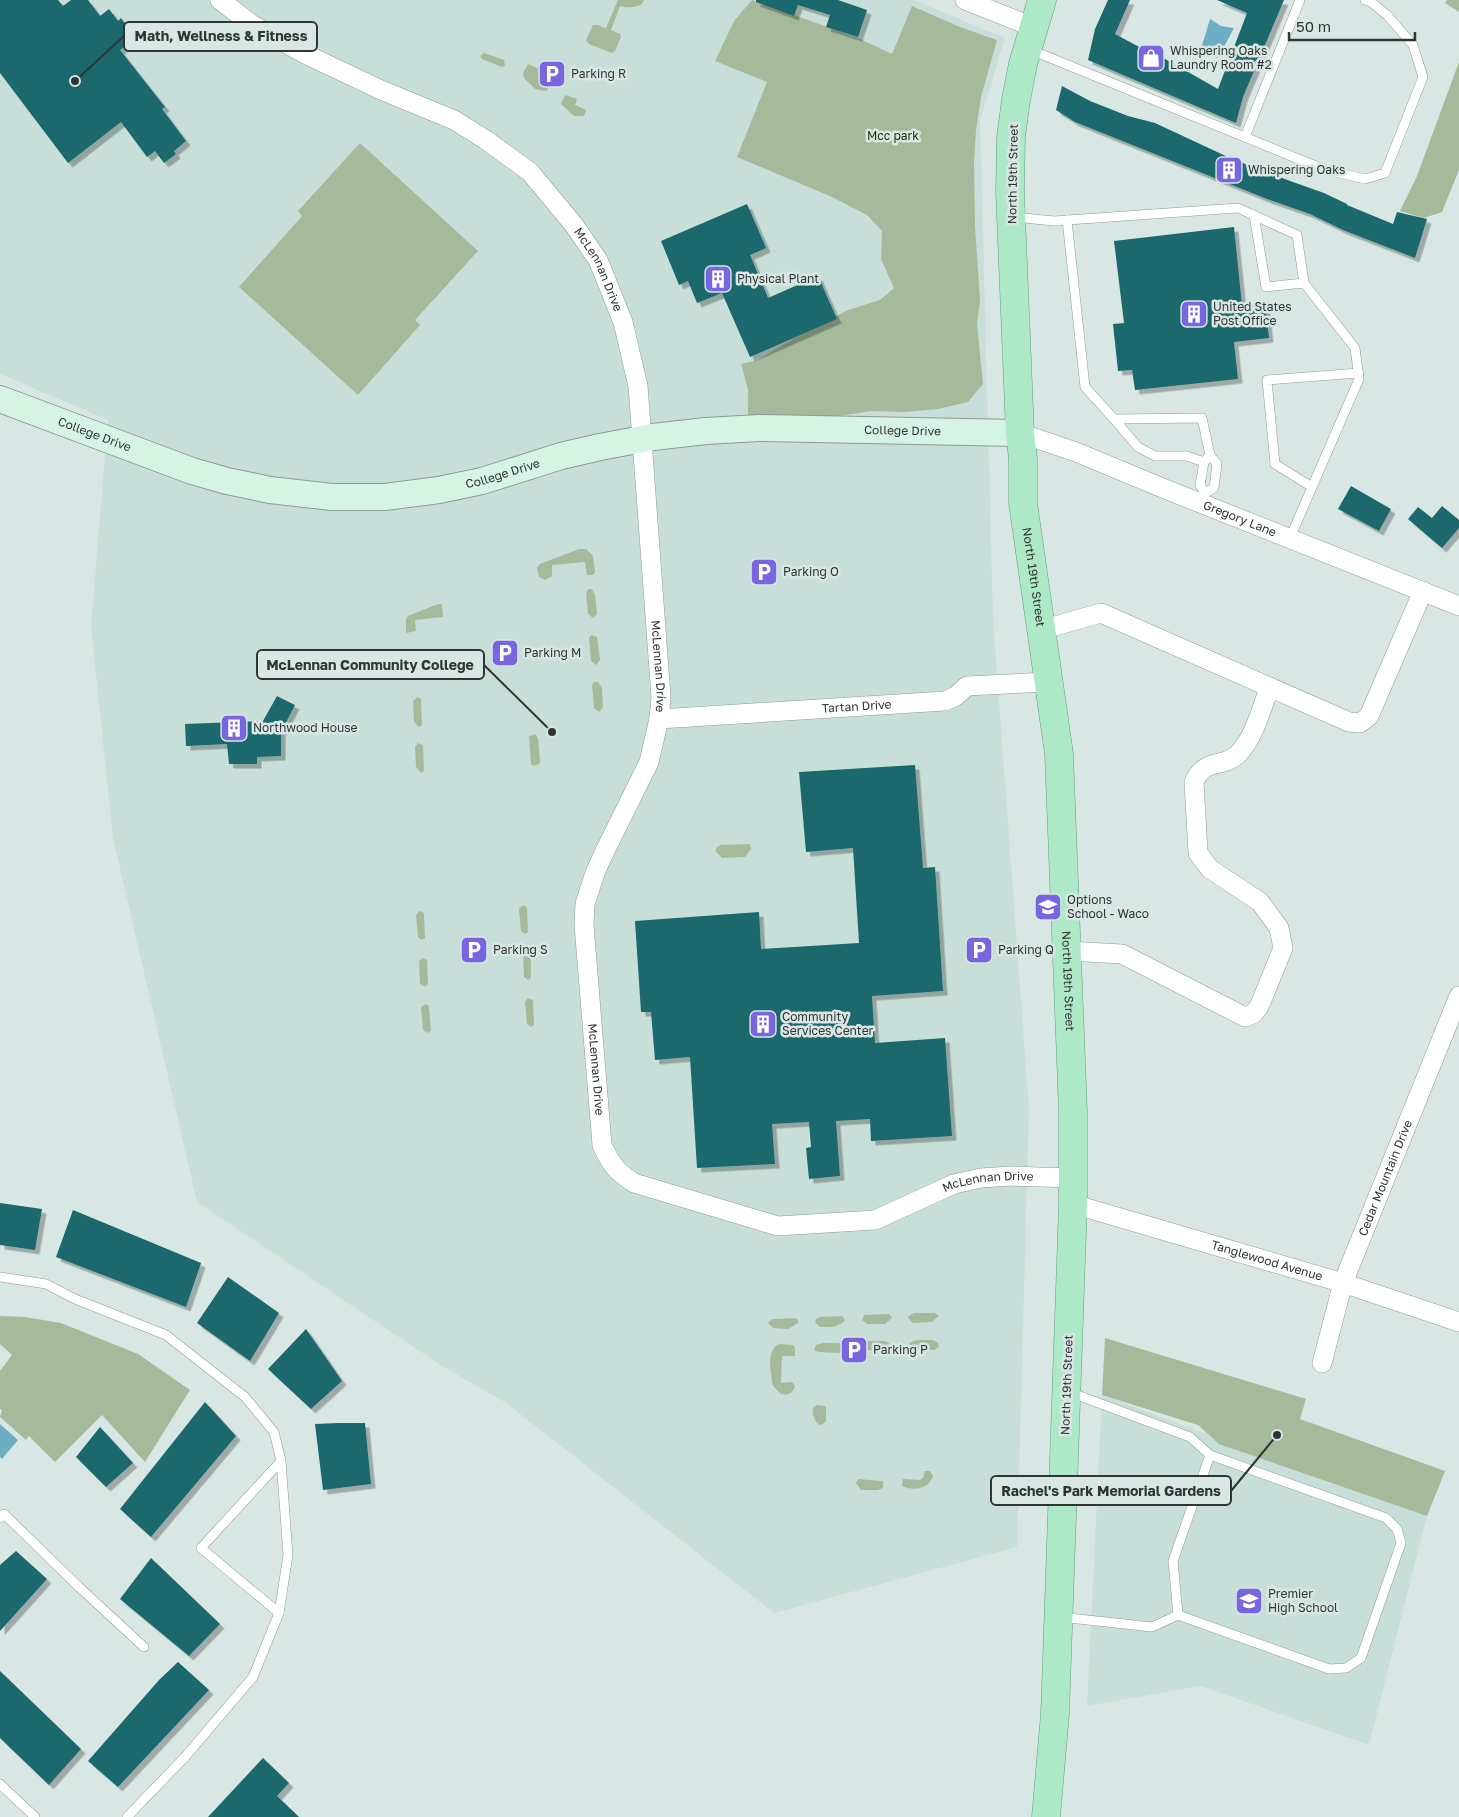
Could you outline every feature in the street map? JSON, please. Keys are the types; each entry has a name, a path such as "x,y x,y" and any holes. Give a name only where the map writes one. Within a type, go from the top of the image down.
{"main road":[{"name":"North 19th Street","path":"1042,0 1030,37 1016,100 1011,137 1011,217 1020,433 1023,459 1022,503 1059,754 1073,1112 1073,1191 1059,1616 1055,1714 1046,1817"}],"street":[{"name":"McLennan Drive","path":"220,0 251,24 305,54 381,90 454,120 486,140 530,172 574,225 598,260 623,322 638,386 661,697 660,719 649,762 603,855 585,904 584,925 602,1145 609,1161 618,1173 634,1183 778,1226 874,1220 954,1184 981,1178 1010,1176 1073,1191"},
{"path":"965,0 1030,37"},
{"name":"College Drive","path":"0,399 192,471 226,481 270,490 332,497 385,497 439,490 482,481 562,456 641,439 706,431 759,428 1020,433"},
{"name":"Gregory Lane","path":"1020,433 1204,498 1290,538 1459,606"},
{"path":"1041,630 1101,613 1349,722 1360,723 1368,716 1423,591"},
{"name":"Tartan Drive","path":"660,719 945,700 956,696 967,686 1048,682"},
{"path":"1067,951 1122,954 1245,1017 1253,1014 1259,1007 1283,948 1279,928 1260,902 1210,870 1198,853 1194,782 1198,773 1205,767 1238,755 1251,735 1270,687"},
{"name":"Cedar Mountain Drive","path":"1322,1363 1343,1282 1459,996"},
{"name":"Tanglewood Avenue","path":"1073,1191 1459,1322"}],"lane":[{"path":"1245,137 1300,0"},
{"path":"1030,37 1245,137 1323,168 1365,179 1385,173 1423,77 1413,45 1387,15 1371,2 1365,0"},
{"path":"1011,217 1054,221 1238,208 1297,235 1304,283 1355,348 1360,378 1290,538"},
{"path":"1254,215 1266,287 1304,283"},
{"path":"1067,220 1085,387 1138,447 1155,456 1188,456 1207,459 1217,464 1214,488 1204,498 1200,485 1207,459 1202,418 1114,418"},
{"path":"1312,487 1275,464 1267,380 1359,373"},
{"path":"0,1277 46,1284 75,1299 166,1335 245,1397 274,1432 281,1461 288,1555 279,1613 253,1678 185,1757 127,1817"},
{"path":"1059,1616 1152,1627 1178,1615 1329,1669 1346,1668 1361,1658 1401,1543 1397,1529 1386,1518 1210,1455 1190,1437 1067,1391"},
{"path":"1178,1615 1173,1561 1210,1455"},
{"path":"279,1613 201,1548 281,1461"},
{"path":"0,1518 4,1514 83,1592 144,1647"},
{"path":"0,1784 35,1817"}],"shaded area":[{"path":"0,0 914,0 1005,38 980,120 993,618 1029,1109 1017,1547 774,1613 506,1403 442,1366 197,1202 113,838 91,626 108,420 0,374"},
{"name":"Premier High School","path":"1102,1395 1427,1516 1369,1745 1201,1686 1087,1706"}],"green space":[{"path":"618,0 644,0 642,4 637,6 620,6 611,30 620,34 621,37 615,51 612,53 589,44 586,40 593,25 606,28"},
{"name":"Mcc park","path":"752,0 858,38 892,54 912,6 960,27 997,40 981,97 976,130 974,162 975,226 980,300 977,324 983,384 968,402 938,409 904,412 872,411 832,417 748,422 748,389 741,364 758,360 848,310 880,300 894,288 881,259 882,231 867,215 832,197 737,157 767,82 715,61 734,21"},
{"path":"1447,0 1459,0 1459,12 1445,3"},
{"path":"484,53 504,60 505,66 502,67 482,59 480,56"},
{"path":"1459,62 1459,170 1442,212 1424,218 1400,211 1417,176"},
{"path":"528,64 541,70 538,74 549,81 549,87 546,91 535,89 524,78 523,73"},
{"path":"565,95 577,99 575,105 586,110 584,116 574,116 561,104"},
{"path":"360,143 478,251 415,320 420,325 358,395 239,287 302,216 298,211"},
{"path":"579,549 586,549 593,556 595,572 593,575 587,575 585,562 552,565 552,576 545,580 539,577 537,568 540,564"},
{"path":"588,589 592,589 595,595 597,614 593,618 588,614 586,594"},
{"path":"442,604 443,617 415,620 416,631 406,633 406,619 408,616"},
{"path":"591,635 597,637 600,660 596,665 591,661 589,638"},
{"path":"415,650 418,652 419,678 417,680 411,675 410,654"},
{"path":"594,682 598,682 602,688 603,707 599,712 594,708 592,685"},
{"path":"418,697 421,699 422,725 419,727 414,722 413,701"},
{"path":"535,734 538,738 540,761 539,764 534,766 531,764 529,736"},
{"path":"418,743 423,745 424,771 421,773 416,767 415,747"},
{"path":"750,844 751,849 745,857 722,858 716,852 716,848 720,845"},
{"path":"524,905 527,908 528,932 525,934 521,931 519,908"},
{"path":"419,911 423,912 424,915 425,938 422,940 418,937 416,915"},
{"path":"527,951 531,954 531,978 528,980 524,977 523,954"},
{"path":"423,958 427,960 428,984 425,987 420,984 419,961"},
{"path":"528,998 533,1000 534,1025 531,1027 527,1024 525,1002"},
{"path":"425,1004 429,1007 431,1031 427,1033 423,1030 421,1007"},
{"path":"914,1313 935,1313 939,1316 932,1322 913,1323 908,1318"},
{"path":"889,1314 892,1318 885,1324 867,1324 862,1320 864,1315"},
{"path":"0,1316 25,1317 61,1323 138,1354 190,1390 145,1462 102,1415 55,1462 29,1436 26,1440 0,1417 2,1410 0,1409 0,1371 12,1355 0,1344"},
{"path":"842,1316 845,1320 844,1322 834,1327 820,1327 815,1322 820,1317"},
{"path":"795,1318 798,1320 798,1323 788,1329 773,1328 768,1323 773,1319"},
{"path":"1105,1338 1306,1399 1300,1419 1445,1471 1427,1516 1219,1444 1198,1425 1102,1395"},
{"path":"933,1340 938,1343 939,1347 934,1350 908,1348 910,1342"},
{"path":"885,1341 890,1344 891,1348 886,1351 861,1350 859,1347 862,1343"},
{"path":"839,1343 845,1346 845,1350 840,1353 818,1352 814,1350 816,1345"},
{"path":"779,1344 793,1345 795,1348 795,1356 782,1356 781,1383 792,1382 795,1386 792,1392 786,1395 781,1394 773,1386 772,1382 771,1356 772,1351"},
{"path":"817,1405 826,1406 826,1421 819,1425 813,1413 813,1408"},
{"path":"925,1471 930,1471 933,1476 931,1481 924,1487 911,1489 902,1486 903,1479 920,1480 923,1478"},
{"path":"858,1479 883,1481 883,1488 878,1490 861,1490 856,1483"}],"water":[{"path":"1210,19 1221,26 1234,28 1218,58 1200,52"},
{"path":"0,1424 18,1440 2,1459 0,1457"}],"building":[{"path":"0,0 58,0 63,6 71,0 88,0 100,16 109,9 118,21 121,18 136,38 120,50 165,107 162,109 186,141 174,151 176,154 164,163 155,151 147,157 121,122 68,163 0,73"},
{"path":"756,0 838,0 867,10 858,37 826,27 830,15 798,5 794,16 756,2"},
{"path":"1108,0 1130,0 1115,34 1143,49 1144,47 1218,89 1247,13 1217,0 1284,0 1243,97 1236,123 1088,60 1095,29"},
{"name":"Whispering Oaks","path":"1062,86 1090,101 1128,116 1155,123 1230,158 1324,193 1347,205 1393,224 1397,212 1427,219 1415,258 1343,230 1310,214 1267,199 1075,122 1056,110"},
{"name":"Physical Plant","path":"747,204 766,248 750,255 768,298 818,276 837,319 750,357 722,293 697,303 688,281 679,285 661,241"},
{"name":"United States Post Office","path":"1234,227 1242,305 1265,302 1269,338 1234,342 1238,379 1135,390 1132,370 1118,371 1113,324 1124,323 1114,241"},
{"path":"1351,486 1391,509 1379,531 1338,509"},
{"path":"1442,506 1459,520 1459,528 1442,548 1408,519 1418,507 1432,518"},
{"name":"Northwood House","path":"277,696 295,705 281,732 281,756 257,757 257,764 229,764 227,744 186,746 185,724 263,721"},
{"name":"Community Services Center","path":"915,765 923,868 935,867 943,991 872,996 875,1043 945,1038 952,1136 871,1141 870,1119 836,1121 840,1176 809,1179 806,1148 811,1147 809,1122 772,1124 775,1164 697,1168 690,1057 655,1060 651,1012 641,1012 635,921 759,912 761,949 859,943 853,848 806,852 799,772"},
{"path":"0,1203 42,1209 35,1250 0,1245"},
{"path":"73,1210 201,1263 186,1307 56,1257"},
{"path":"228,1277 279,1313 250,1361 197,1323"},
{"path":"306,1329 342,1381 311,1409 268,1369"},
{"path":"205,1402 236,1436 151,1537 120,1509"},
{"path":"365,1423 371,1484 323,1490 315,1424"},
{"path":"100,1427 133,1463 106,1487 76,1457"},
{"path":"16,1551 47,1579 0,1631 0,1565"},
{"path":"151,1558 220,1624 189,1656 120,1599"},
{"path":"178,1662 209,1690 118,1787 88,1761 159,1680"},
{"path":"0,1671 81,1749 49,1785 0,1738"},
{"path":"263,1758 289,1783 277,1796 299,1817 208,1817"}],"place":[{"name":"Whispering Oaks Laundry Room #2","path":"1151,58"},
{"name":"Parking R","path":"552,74"},
{"name":"Math, Wellness & Fitness","path":"75,81"},
{"name":"Whispering Oaks","path":"1229,170"},
{"name":"Physical Plant","path":"718,279"},
{"name":"United States Post Office","path":"1194,314"},
{"name":"Parking O","path":"764,572"},
{"name":"Parking M","path":"505,653"},
{"name":"Northwood House","path":"234,728"},
{"name":"McLennan Community College","path":"552,732"},
{"name":"Options School - Waco","path":"1048,907"},
{"name":"Parking S","path":"474,950"},
{"name":"Parking Q","path":"979,950"},
{"name":"Community Services Center","path":"763,1024"},
{"name":"Parking P","path":"854,1350"},
{"name":"Rachel's Park Memorial Gardens","path":"1277,1435"},
{"name":"Premier High School","path":"1249,1601"}]}
